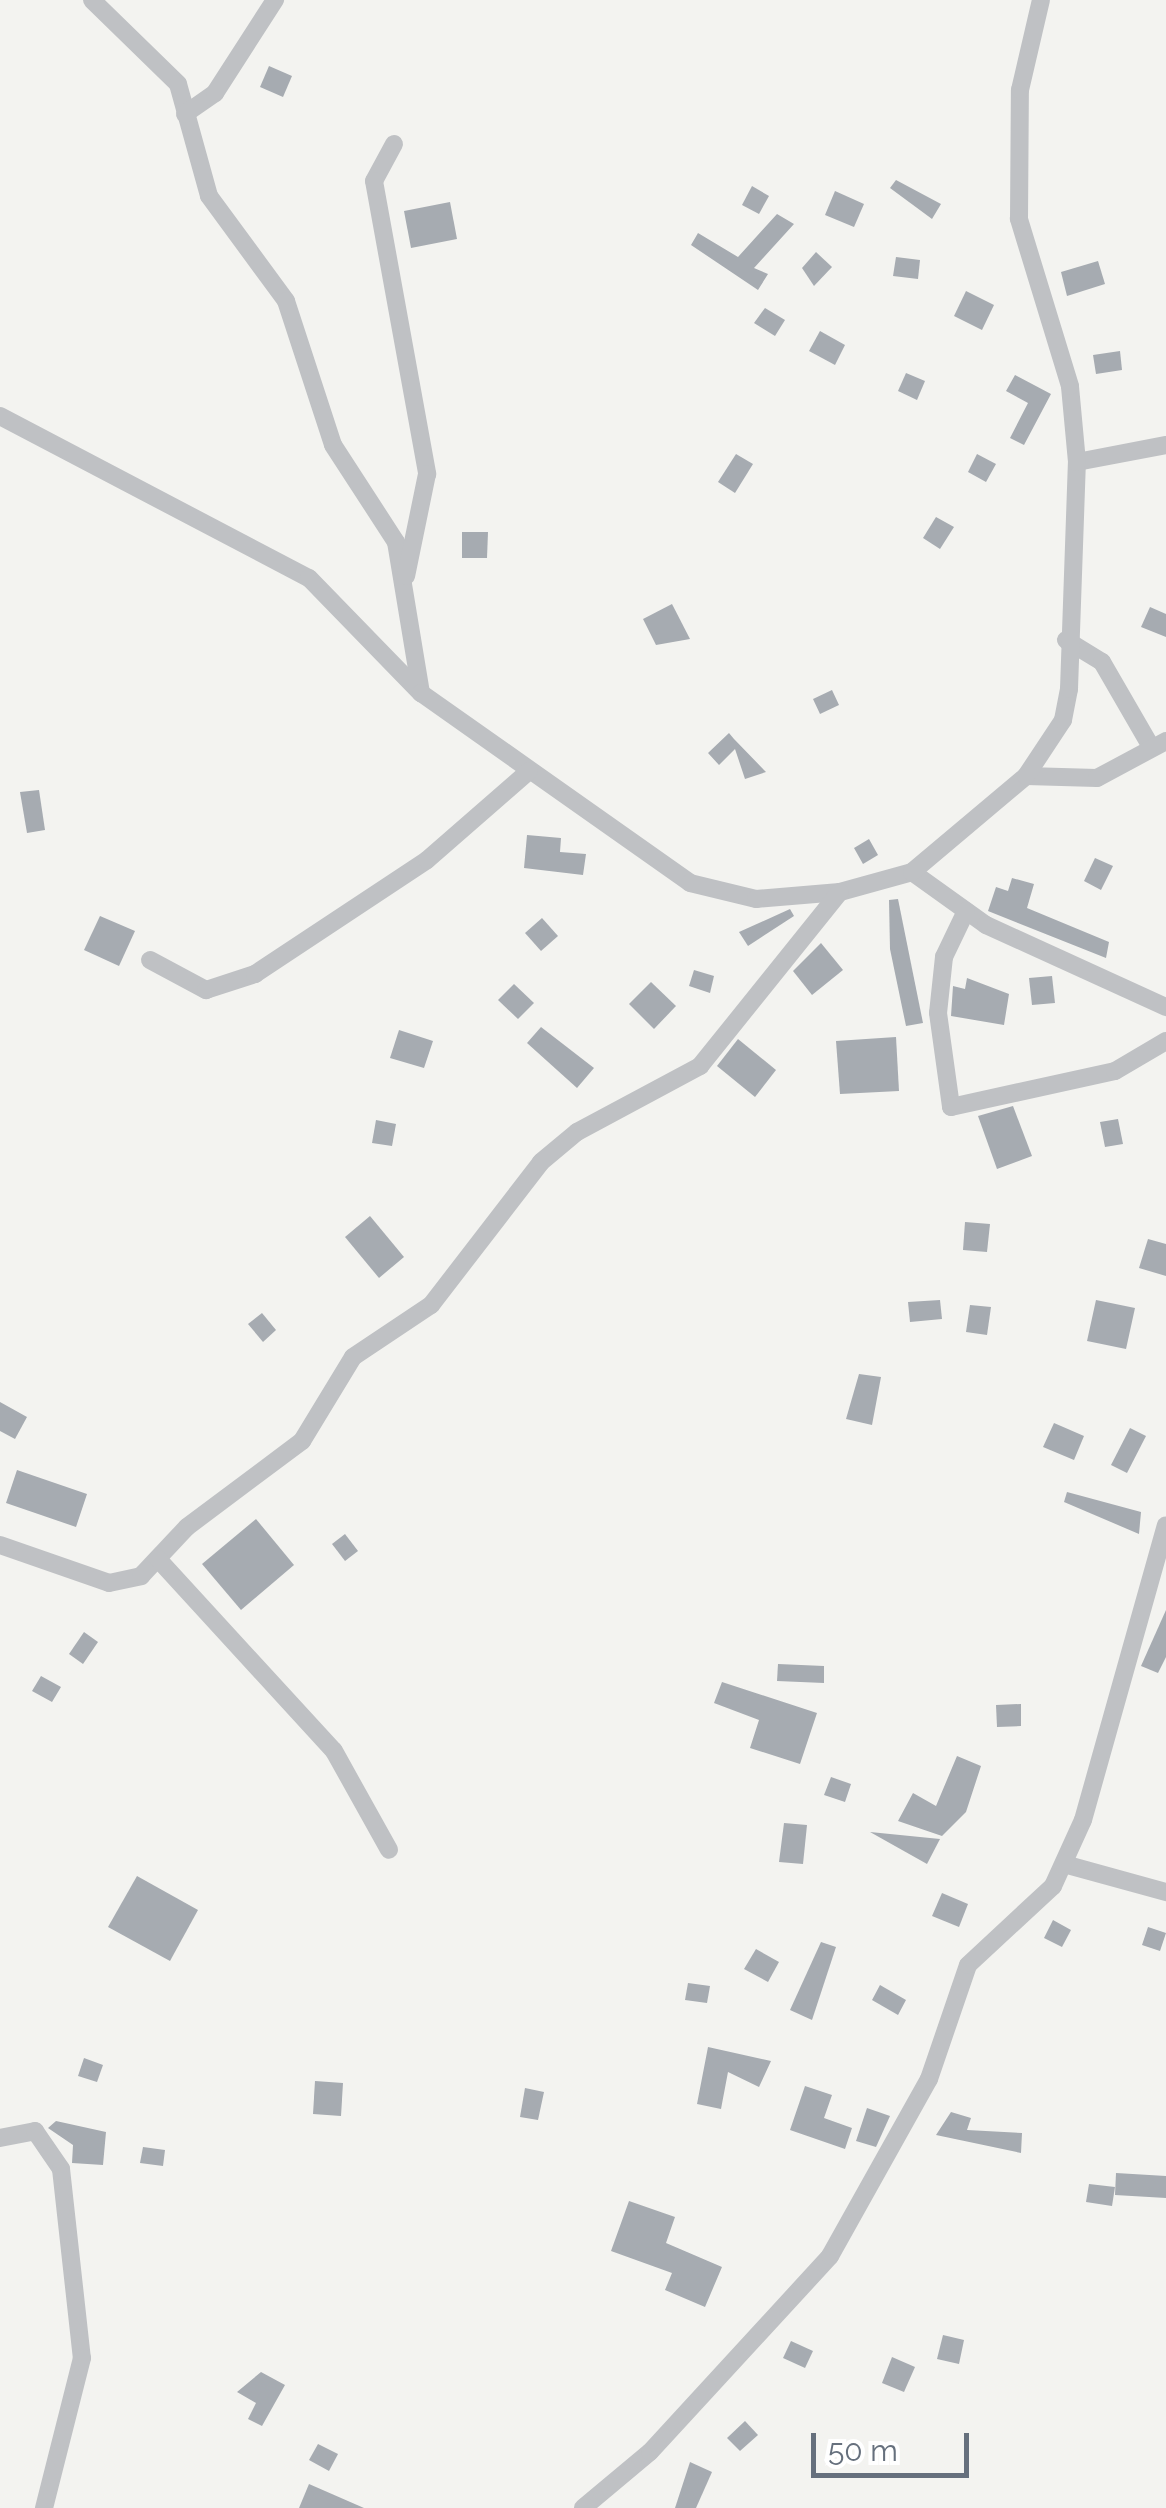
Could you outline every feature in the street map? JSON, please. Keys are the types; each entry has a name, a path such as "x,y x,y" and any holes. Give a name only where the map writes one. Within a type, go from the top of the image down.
{"street":[{"path":"92,0 162,59 185,114 210,196 286,301 333,445 396,542 421,693"},
{"path":"185,114 215,93 275,0"},
{"path":"2,419 309,578 421,693 529,772 714,894 840,892 912,872 1026,776 1063,720 1077,462 1070,386 1019,218 1020,90 1041,0"},
{"path":"394,144 374,181 427,474 404,581"},
{"path":"1077,462 1166,445"},
{"path":"1026,776 1087,780 1159,744 1102,662 1066,640"},
{"path":"150,960 206,990 255,974 427,860 529,772"},
{"path":"912,872 966,911 1166,1007"},
{"path":"0,1545 109,1583 140,1576 302,1441 353,1357 432,1305 541,1162 577,1132 700,1066 840,892"},
{"path":"966,911 944,957 938,1013 951,1107 1115,1071 1166,1040"},
{"path":"582,2508 650,2452 830,2256 929,2079 968,1965 1064,1864 1166,1525"},
{"path":"158,1559 334,1751 390,1850"},
{"path":"1064,1864 1166,1892"},
{"path":"0,2138 34,2131 61,2170 82,2358 44,2508"}],"building":[{"path":"269,66 292,76 283,97 260,87"},
{"path":"896,180 941,204 932,219 890,188"},
{"path":"752,186 769,196 759,214 742,205"},
{"path":"835,191 864,204 854,227 825,215"},
{"path":"450,202 457,239 411,248 404,211"},
{"path":"777,214 794,224 754,268 768,274 758,290 691,245 698,233 738,257"},
{"path":"816,252 832,267 814,286 802,268"},
{"path":"896,257 920,260 918,279 893,276"},
{"path":"1098,261 1105,284 1067,296 1061,272"},
{"path":"966,291 994,305 982,330 954,316"},
{"path":"765,308 785,320 775,336 754,323"},
{"path":"820,331 845,345 835,365 809,351"},
{"path":"1120,351 1122,370 1096,374 1093,355"},
{"path":"906,373 925,381 917,400 898,391"},
{"path":"1015,375 1051,394 1024,445 1010,438 1028,403 1006,391"},
{"path":"736,454 753,464 735,493 718,482"},
{"path":"977,454 996,464 986,482 968,472"},
{"path":"936,517 954,527 940,549 923,538"},
{"path":"462,532 488,532 487,558 462,558"},
{"path":"672,604 690,639 656,645 643,619"},
{"path":"1150,607 1166,614 1166,637 1141,627"},
{"path":"832,690 839,705 820,714 813,699"},
{"path":"729,733 766,772 745,779 735,749 719,765 708,753"},
{"path":"39,790 45,830 27,833 20,792"},
{"path":"527,835 561,838 560,852 586,854 583,875 524,868"},
{"path":"869,839 878,855 863,864 854,848"},
{"path":"1095,858 1113,866 1101,890 1084,881"},
{"path":"1012,878 1034,884 1027,908 1109,942 1106,958 988,911 996,887 1008,891"},
{"path":"898,899 923,1023 906,1026 890,949 889,900"},
{"path":"790,909 794,916 748,946 739,932"},
{"path":"100,916 135,931 119,966 84,950"},
{"path":"542,918 558,936 541,951 525,933"},
{"path":"821,943 843,970 812,995 793,971"},
{"path":"694,970 714,976 710,993 689,986"},
{"path":"1052,976 1055,1003 1032,1005 1029,978"},
{"path":"967,978 1009,994 1004,1025 951,1016 953,986 965,989"},
{"path":"651,982 676,1006 654,1029 629,1004"},
{"path":"514,984 534,1003 518,1019 498,1000"},
{"path":"541,1027 594,1068 577,1088 527,1043"},
{"path":"399,1030 433,1041 424,1068 390,1058"},
{"path":"896,1037 899,1091 840,1094 836,1041"},
{"path":"738,1039 776,1070 755,1097 717,1066"},
{"path":"1013,1106 1032,1156 997,1169 978,1116"},
{"path":"1118,1119 1123,1144 1105,1147 1100,1122"},
{"path":"376,1120 396,1124 392,1146 372,1143"},
{"path":"370,1216 404,1257 379,1278 345,1237"},
{"path":"965,1222 990,1224 987,1252 963,1250"},
{"path":"1148,1239 1166,1244 1166,1276 1139,1268"},
{"path":"940,1300 942,1319 910,1322 908,1302"},
{"path":"1096,1300 1135,1308 1126,1349 1087,1341"},
{"path":"970,1305 991,1307 987,1335 966,1332"},
{"path":"262,1313 276,1330 263,1342 248,1324"},
{"path":"859,1374 881,1377 872,1425 846,1419"},
{"path":"0,1402 27,1417 15,1439 0,1431"},
{"path":"1054,1423 1084,1436 1074,1460 1043,1447"},
{"path":"1130,1428 1146,1436 1127,1473 1111,1465"},
{"path":"17,1470 87,1494 76,1527 6,1503"},
{"path":"1067,1492 1141,1512 1139,1534 1064,1502"},
{"path":"256,1519 294,1565 241,1610 202,1564"},
{"path":"345,1534 358,1551 345,1561 332,1544"},
{"path":"1166,1610 1166,1657 1158,1673 1141,1666"},
{"path":"84,1632 98,1642 83,1664 69,1654"},
{"path":"778,1664 824,1666 824,1683 777,1681"},
{"path":"41,1676 61,1687 52,1702 32,1691"},
{"path":"722,1682 817,1713 800,1764 750,1748 759,1720 714,1703"},
{"path":"1021,1704 1021,1726 997,1727 996,1705"},
{"path":"957,1756 981,1766 966,1812 942,1836 898,1821 913,1793 936,1806"},
{"path":"831,1777 851,1784 845,1802 824,1795"},
{"path":"784,1823 807,1825 803,1864 779,1862"},
{"path":"870,1832 940,1839 927,1864"},
{"path":"137,1876 198,1910 170,1961 108,1927"},
{"path":"942,1893 968,1904 959,1927 932,1916"},
{"path":"1053,1920 1071,1930 1062,1947 1044,1938"},
{"path":"1148,1927 1166,1933 1160,1951 1142,1945"},
{"path":"821,1942 836,1947 812,2020 790,2010"},
{"path":"756,1949 779,1962 768,1982 744,1969"},
{"path":"688,1983 710,1986 707,2003 685,2000"},
{"path":"880,1985 906,2000 898,2015 872,2000"},
{"path":"708,2047 771,2061 759,2087 728,2072 721,2109 697,2104"},
{"path":"84,2058 103,2065 97,2082 78,2076"},
{"path":"315,2081 343,2083 341,2116 313,2114"},
{"path":"805,2086 832,2095 824,2118 852,2128 845,2149 790,2130"},
{"path":"525,2088 544,2092 538,2120 520,2117"},
{"path":"867,2108 890,2116 876,2147 856,2141"},
{"path":"951,2112 971,2118 967,2130 1022,2133 1021,2153 936,2135"},
{"path":"56,2121 106,2132 103,2165 72,2163 73,2145 48,2128"},
{"path":"143,2147 165,2150 163,2166 140,2163"},
{"path":"1116,2173 1166,2176 1166,2198 1115,2195"},
{"path":"1089,2184 1115,2187 1112,2206 1086,2202"},
{"path":"629,2201 675,2217 666,2243 722,2267 705,2307 665,2290 672,2273 611,2251"},
{"path":"943,2335 964,2340 959,2364 937,2359"},
{"path":"791,2341 813,2351 805,2368 783,2358"},
{"path":"892,2357 915,2367 904,2392 882,2383"},
{"path":"261,2372 285,2385 262,2426 248,2419 256,2403 237,2392"},
{"path":"745,2421 758,2435 740,2451 727,2438"},
{"path":"318,2444 338,2454 329,2471 309,2460"},
{"path":"690,2462 712,2472 696,2508 675,2508"},
{"path":"309,2484 364,2508 299,2508"}]}
